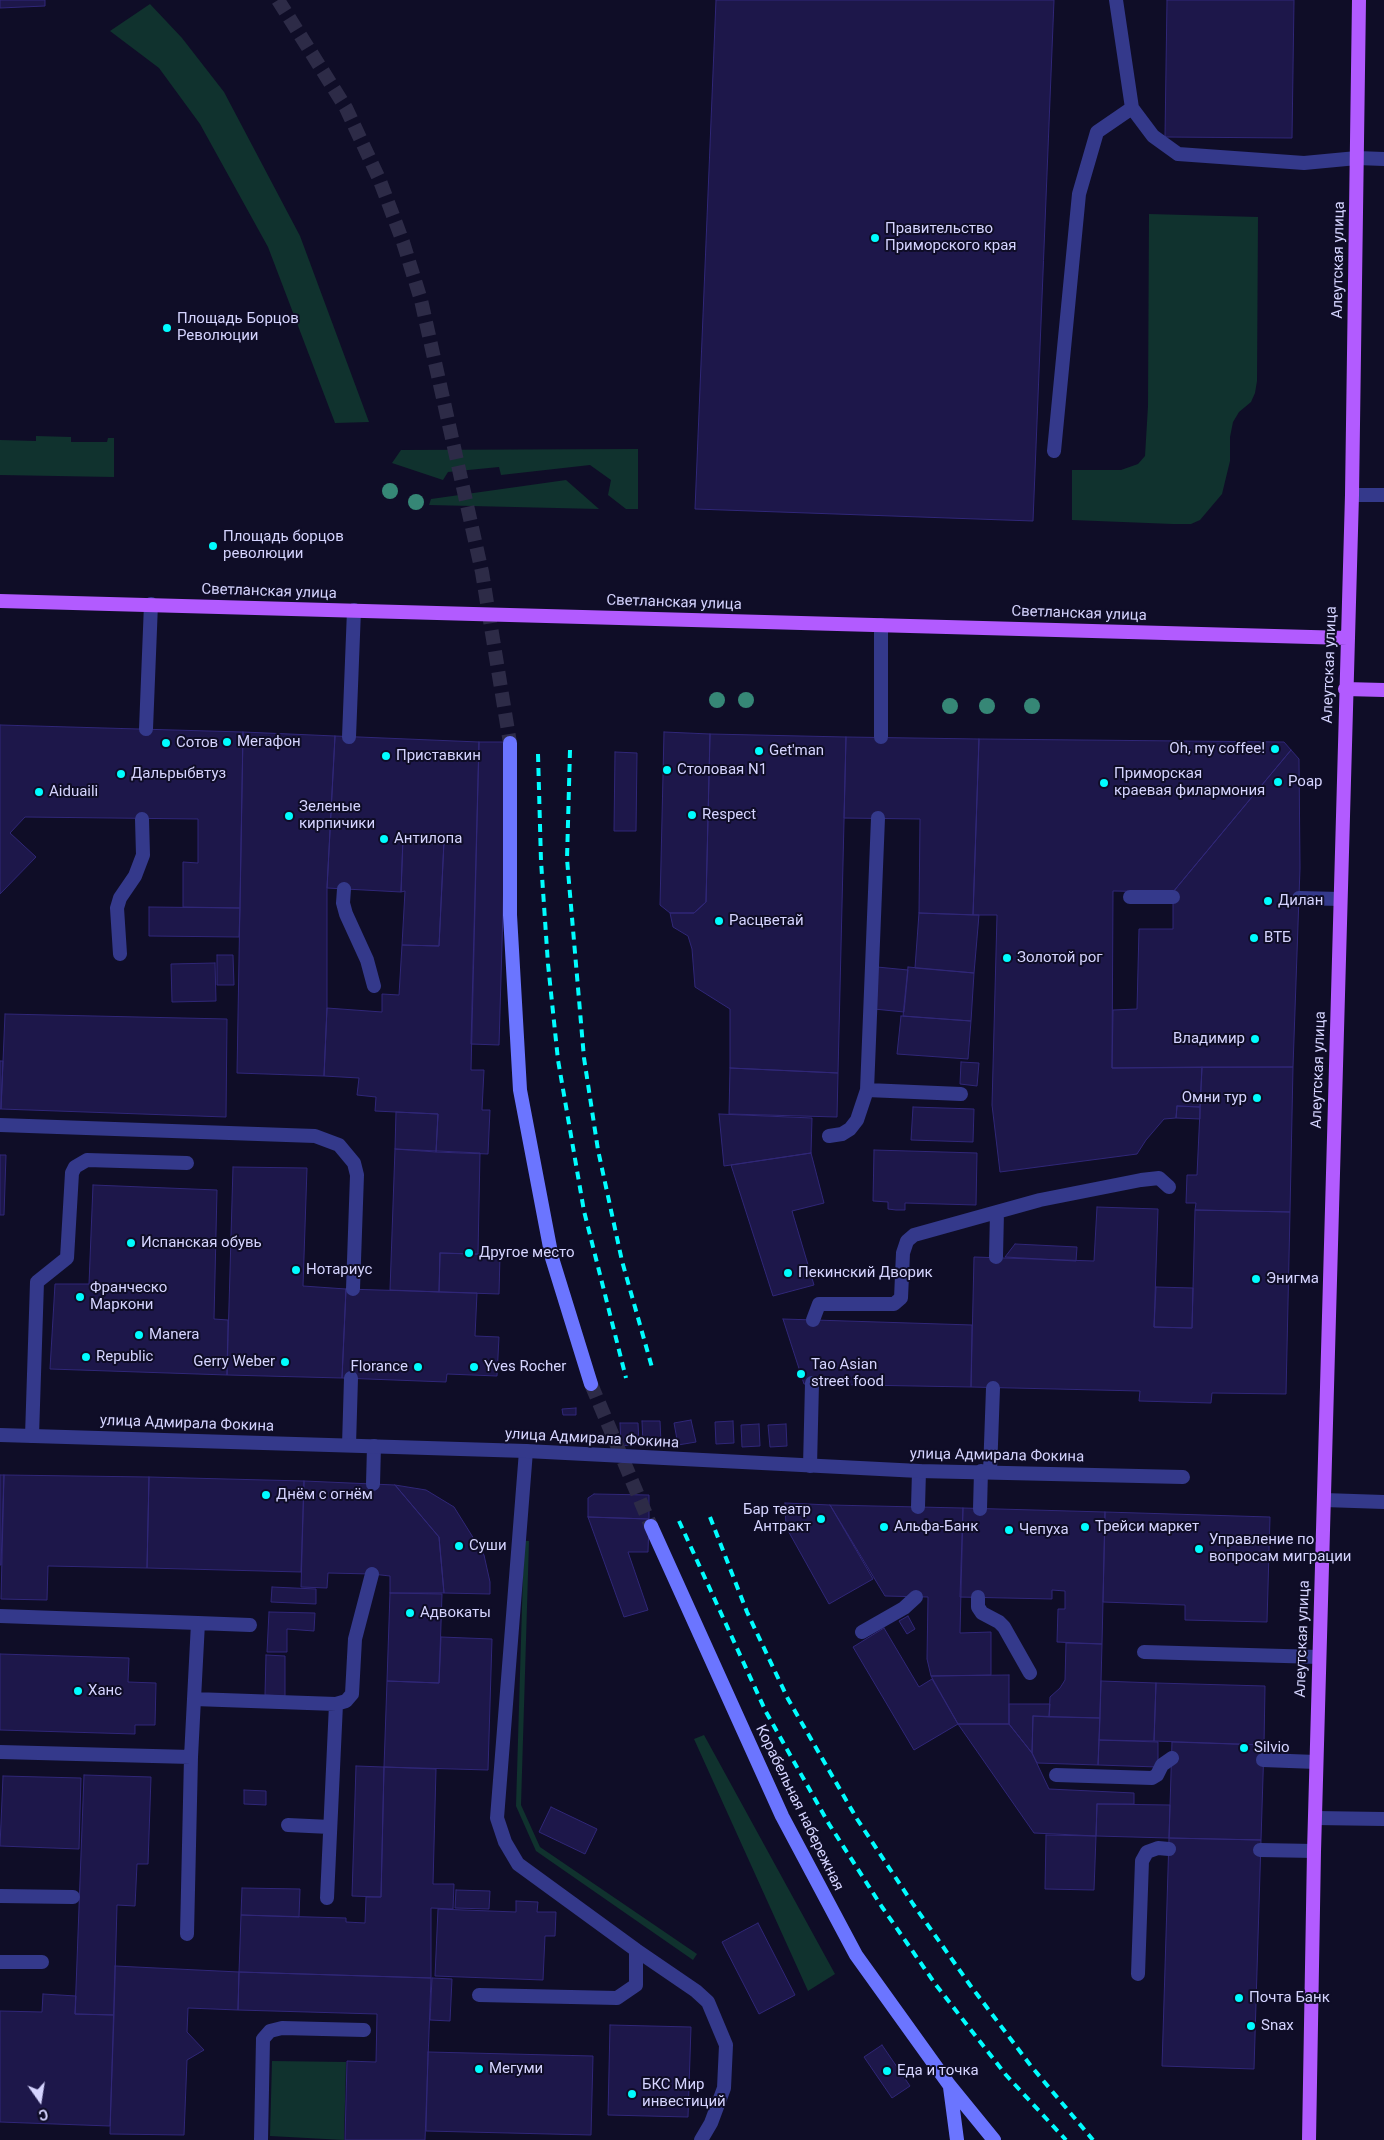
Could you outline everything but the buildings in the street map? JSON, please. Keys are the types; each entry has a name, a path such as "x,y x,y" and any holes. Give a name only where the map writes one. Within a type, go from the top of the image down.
{"main road":[{"name":"Алеутская улица","path":"1309,2140 1316,1762 1352,495 1359,0"},
{"name":"Светланская улица","path":"0,601 1347,638"},
{"path":"1345,689 1384,690"},
{"path":"510,743 510,915 520,1090 552,1258 591,1384"},
{"name":"Корабельная набережная","path":"652,1526 782,1816 851,1946 950,2086 994,2140"},
{"path":"950,2086 957,2140"}],"street":[{"path":"1116,0 1132,108 1153,136 1178,154 1304,163 1357,158 1384,159"},
{"path":"1054,451 1079,194 1097,132 1132,108"},
{"path":"1352,495 1384,495"},
{"path":"146,730 151,604"},
{"path":"349,737 354,610"},
{"path":"881,625 881,737"},
{"path":"829,1136 842,1134 854,1124 862,1106 866,1090 878,818"},
{"path":"120,954 117,908 120,898 135,876 143,855 142,819"},
{"path":"344,889 343,903 346,914 367,960 374,986"},
{"path":"1130,897 1173,897"},
{"path":"1299,898 1340,899"},
{"path":"866,1090 961,1094"},
{"path":"0,1125 315,1136 338,1145 354,1163 357,1175 353,1289"},
{"path":"32,1436 37,1282 67,1258 72,1173 75,1166 87,1160 187,1163"},
{"path":"814,1320 819,1304 894,1304 901,1298 903,1253 907,1241 914,1235 1040,1200 1141,1180 1159,1178 1169,1187"},
{"path":"996,1257 997,1212"},
{"path":"349,1445 351,1378"},
{"path":"810,1466 812,1383"},
{"path":"980,1509 986,1472 993,1388"},
{"name":"улица Адмирала Фокина","path":"0,1435 526,1451 810,1466 1183,1477"},
{"path":"372,1484 374,1446"},
{"path":"526,1451 497,1818 506,1842 518,1864 696,1991 708,2002 726,2045 724,2088 701,2140"},
{"path":"918,1507 919,1470"},
{"path":"1324,1500 1384,1502"},
{"path":"194,1699 336,1704 346,1701 352,1694 355,1639 372,1574"},
{"path":"862,1632 904,1608 916,1597"},
{"path":"978,1597 978,1607 982,1613 1000,1622 1030,1673"},
{"path":"0,1616 250,1625"},
{"path":"187,1934 198,1623"},
{"path":"1144,1652 1319,1657"},
{"path":"327,1898 336,1704"},
{"path":"0,1752 192,1757"},
{"path":"1056,1775 1152,1778 1158,1775 1166,1761 1172,1758"},
{"path":"1264,1760 1316,1762"},
{"path":"1315,1818 1384,1819"},
{"path":"288,1825 330,1827"},
{"path":"1138,1974 1142,1861 1147,1852 1158,1848 1168,1849"},
{"path":"1260,1850 1314,1851"},
{"path":"0,1896 73,1897"},
{"path":"478,1995 617,1998 636,1985 636,1950"},
{"path":"0,1962 42,1962"},
{"path":"261,2140 263,2039 270,2032 282,2028 364,2030"}],"green space":[{"path":"150,4 182,38 224,92 300,236 369,422 335,423 268,247 200,124 159,68 110,31"},
{"path":"1149,214 1258,217 1257,381 1255,393 1251,402 1239,412 1233,422 1230,437 1230,461 1222,494 1200,520 1191,524 1173,524 1072,520 1072,470 1121,470 1138,464 1145,456 1148,406"},
{"path":"36,436 71,437 71,442 107,442 108,438 114,438 114,477 0,475 0,440 36,441"},
{"path":"638,449 638,509 626,509 608,495 611,480 590,465 501,475 499,467 448,472 443,480 392,463 401,450"},
{"path":"566,480 599,509 429,505 431,499"},
{"path":"524,1541 529,1541 521,1805 540,1847 697,1954 693,1960 536,1851 516,1806"},
{"path":"704,1735 835,1974 808,1991 694,1739"},
{"path":"272,2061 346,2062 344,2140 270,2136"}],"tunnel":[{"path":"278,0 346,108 380,181 403,242 421,300 482,572 510,743"},
{"path":"591,1384 651,1526"}],"railway":[{"path":"570,750 567,859 584,1058 598,1150 622,1261 653,1371"},
{"path":"538,754 541,861 548,964 558,1060 584,1211 626,1378"},
{"path":"710,1517 747,1612 788,1699 857,1819 913,1904 970,1985 1031,2066 1093,2140"},
{"path":"679,1521 766,1712 829,1824 882,1907 936,1985 1006,2075 1066,2140"}],"place":[{"name":"Правительство Приморского края","path":"875,238"},
{"name":"Площадь Борцов Революции","path":"167,328"},
{"name":"Площадь борцов революции","path":"213,546"},
{"name":"Мегафон","path":"227,742"},
{"name":"Сотов","path":"166,743"},
{"name":"Oh, my coffee!","path":"1275,749"},
{"name":"Get'man","path":"759,751"},
{"name":"Приставкин","path":"386,756"},
{"name":"Столовая N1","path":"667,770"},
{"name":"Дальрыбвтуз","path":"121,774"},
{"name":"Роар","path":"1278,782"},
{"name":"Приморская краевая филармония","path":"1104,783"},
{"name":"Aiduaili","path":"39,792"},
{"name":"Respect","path":"692,815"},
{"name":"Зеленые кирпичики","path":"289,816"},
{"name":"Антилопа","path":"384,839"},
{"name":"Дилан","path":"1268,901"},
{"name":"Расцветай","path":"719,921"},
{"name":"ВТБ","path":"1254,938"},
{"name":"Золотой рог","path":"1007,958"},
{"name":"Владимир","path":"1255,1039"},
{"name":"Омни тур","path":"1257,1098"},
{"name":"Испанская обувь","path":"131,1243"},
{"name":"Другое место","path":"469,1253"},
{"name":"Нотариус","path":"296,1270"},
{"name":"Пекинский Дворик","path":"788,1273"},
{"name":"Энигма","path":"1256,1279"},
{"name":"Франческо Маркони","path":"80,1297"},
{"name":"Manera","path":"139,1335"},
{"name":"Republic","path":"86,1357"},
{"name":"Gerry Weber","path":"285,1362"},
{"name":"Florance","path":"418,1367"},
{"name":"Yves Rocher","path":"474,1367"},
{"name":"Tao Asian street food","path":"801,1374"},
{"name":"Днём с огнём","path":"266,1495"},
{"name":"Бар театр Антракт","path":"821,1519"},
{"name":"Альфа-Банк","path":"884,1527"},
{"name":"Трейси маркет","path":"1085,1527"},
{"name":"Чепуха","path":"1009,1530"},
{"name":"Суши","path":"459,1546"},
{"name":"Управление по вопросам миграции","path":"1199,1549"},
{"name":"Адвокаты","path":"410,1613"},
{"name":"Ханс","path":"78,1691"},
{"name":"Silvio","path":"1244,1748"},
{"name":"Почта Банк","path":"1239,1998"},
{"name":"Snax","path":"1251,2026"},
{"name":"Мегуми","path":"479,2069"},
{"name":"Еда и точка","path":"887,2071"},
{"name":"БКС Мир инвестиций","path":"632,2094"}]}
